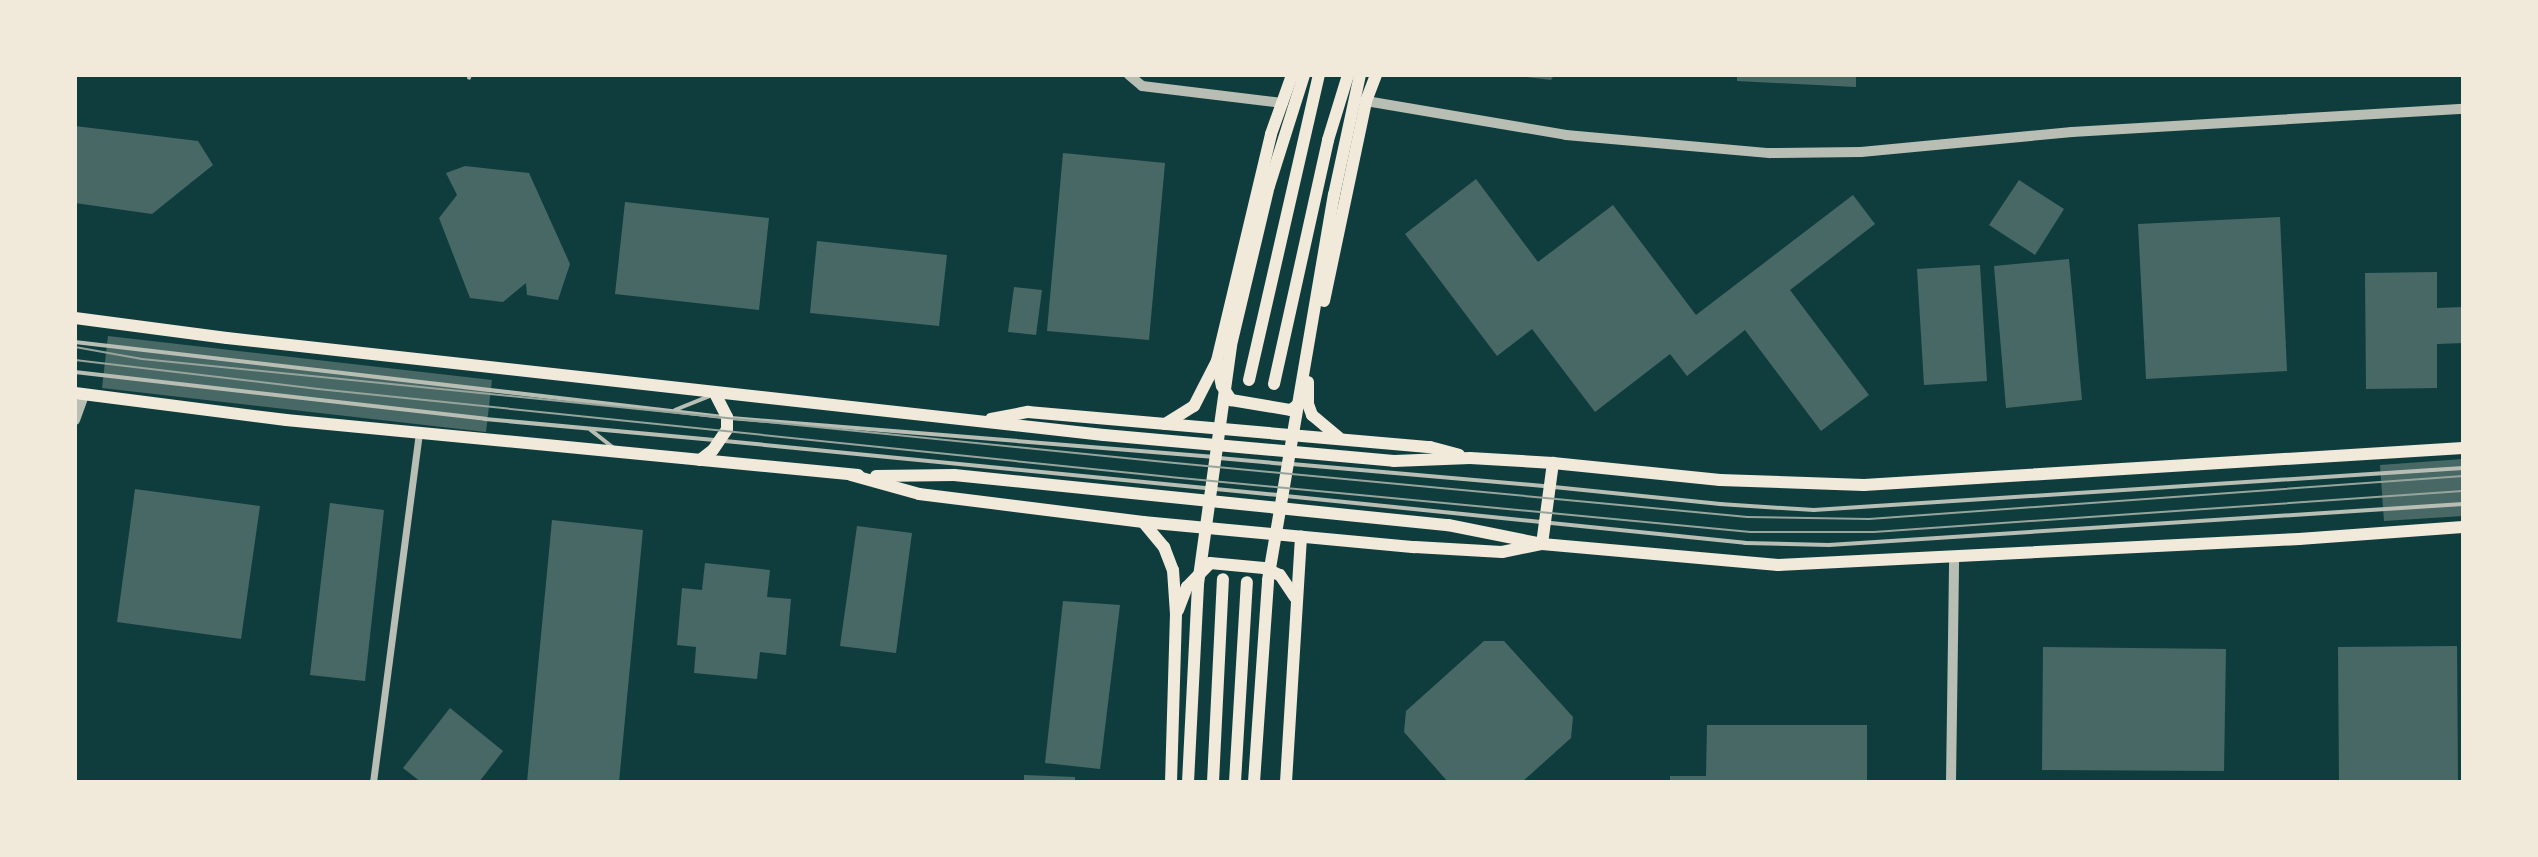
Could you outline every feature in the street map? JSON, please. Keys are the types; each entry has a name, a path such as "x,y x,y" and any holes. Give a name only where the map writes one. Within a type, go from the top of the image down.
{"main road":[{"path":"1164,424 1194,406 1217,361 1271,134 1292,75"},
{"path":"1188,782 1198,584 1231,345 1269,186 1304,75"},
{"path":"1249,380 1319,75"},
{"path":"1274,384 1328,140 1348,75"},
{"path":"1254,782 1268,580 1332,209 1360,75"},
{"path":"1217,361 1222,386 1231,400 1291,410 1303,400 1366,101 1376,75"},
{"path":"75,318 978,422 1394,461 1470,458 1553,463 1720,480 1864,485 2463,448"},
{"path":"1308,382 1308,404 1312,415 1340,439"},
{"path":"701,460 722,440 727,429 727,417 715,393"},
{"path":"80,394 419,433 851,475 954,475 1448,525 1542,544 1777,565 2299,539 2463,527"},
{"path":"978,422 1028,412 1430,447 1470,458"},
{"path":"1542,544 1553,463"},
{"path":"851,475 919,494 1143,522 1502,552 1542,544"},
{"path":"1143,522 1164,547 1173,570 1176,614 1171,782"},
{"path":"1286,782 1301,536"},
{"path":"1176,614 1188,587 1210,563 1264,568 1280,575 1288,583 1296,600"},
{"path":"1213,782 1223,579"},
{"path":"1235,782 1247,582"}],"street":[{"path":"1129,75 1142,86 1283,103"},
{"path":"1366,101 1566,135 1769,153 1860,152 2072,132 2463,109"},
{"path":"75,420 80,394"},
{"path":"373,782 419,433"},
{"path":"1951,782 1954,556"}],"lane":[{"path":"75,342 727,417 1814,510 2463,468"},
{"path":"75,372 590,429 1544,521 1745,543 1829,545 2463,504"},
{"path":"673,411 715,393"},
{"path":"590,429 619,452"}],"building":[{"path":"1511,75 1554,75 1551,80"},
{"path":"1737,75 1856,75 1856,87 1737,81"},
{"path":"75,126 198,141 213,165 152,214 75,203"},
{"path":"1063,153 1165,163 1149,340 1047,331"},
{"path":"465,166 529,173 570,264 558,300 527,295 526,283 503,302 470,298 439,218 457,195 446,173"},
{"path":"1476,179 1538,262 1613,205 1696,315 1853,195 1875,224 1790,290 1869,395 1821,431 1745,330 1687,376 1670,354 1595,412 1532,329 1497,356 1405,234"},
{"path":"2019,180 2064,209 2035,255 1989,225"},
{"path":"625,202 769,218 759,310 615,294"},
{"path":"2280,217 2287,371 2146,379 2138,224"},
{"path":"817,241 947,255 939,326 810,313"},
{"path":"2069,259 2082,400 2006,408 1994,266"},
{"path":"1980,265 1987,381 1924,385 1917,269"},
{"path":"2437,272 2437,308 2463,307 2463,343 2437,344 2437,388 2366,389 2365,273"},
{"path":"1014,287 1042,290 1036,335 1008,332"},
{"path":"108,336 492,380 486,432 102,388"},
{"path":"2463,459 2463,516 2384,521 2380,465"},
{"path":"135,489 260,506 241,639 117,622"},
{"path":"330,503 384,510 365,681 310,675"},
{"path":"552,520 643,530 619,782 527,782"},
{"path":"857,526 912,533 896,653 840,646"},
{"path":"705,563 770,570 767,597 791,599 786,655 760,652 757,679 694,673 696,647 677,645 682,588 702,590"},
{"path":"1063,601 1120,605 1100,769 1045,763"},
{"path":"1484,641 1504,641 1573,717 1571,738 1522,782 1448,782 1404,732 1406,711"},
{"path":"2457,646 2458,782 2339,782 2338,647"},
{"path":"2043,647 2226,649 2224,771 2042,770"},
{"path":"450,708 503,751 479,782 421,782 403,768"},
{"path":"1707,725 1867,725 1867,782 1670,782 1670,776 1706,776"},
{"path":"1024,775 1075,777 1075,782 1024,782"}],"tram line":[{"path":"75,347 142,359 1175,463 1747,517 1869,519 2463,476"},
{"path":"75,360 318,389 1170,477 1750,532 1874,532 2463,491"}]}
